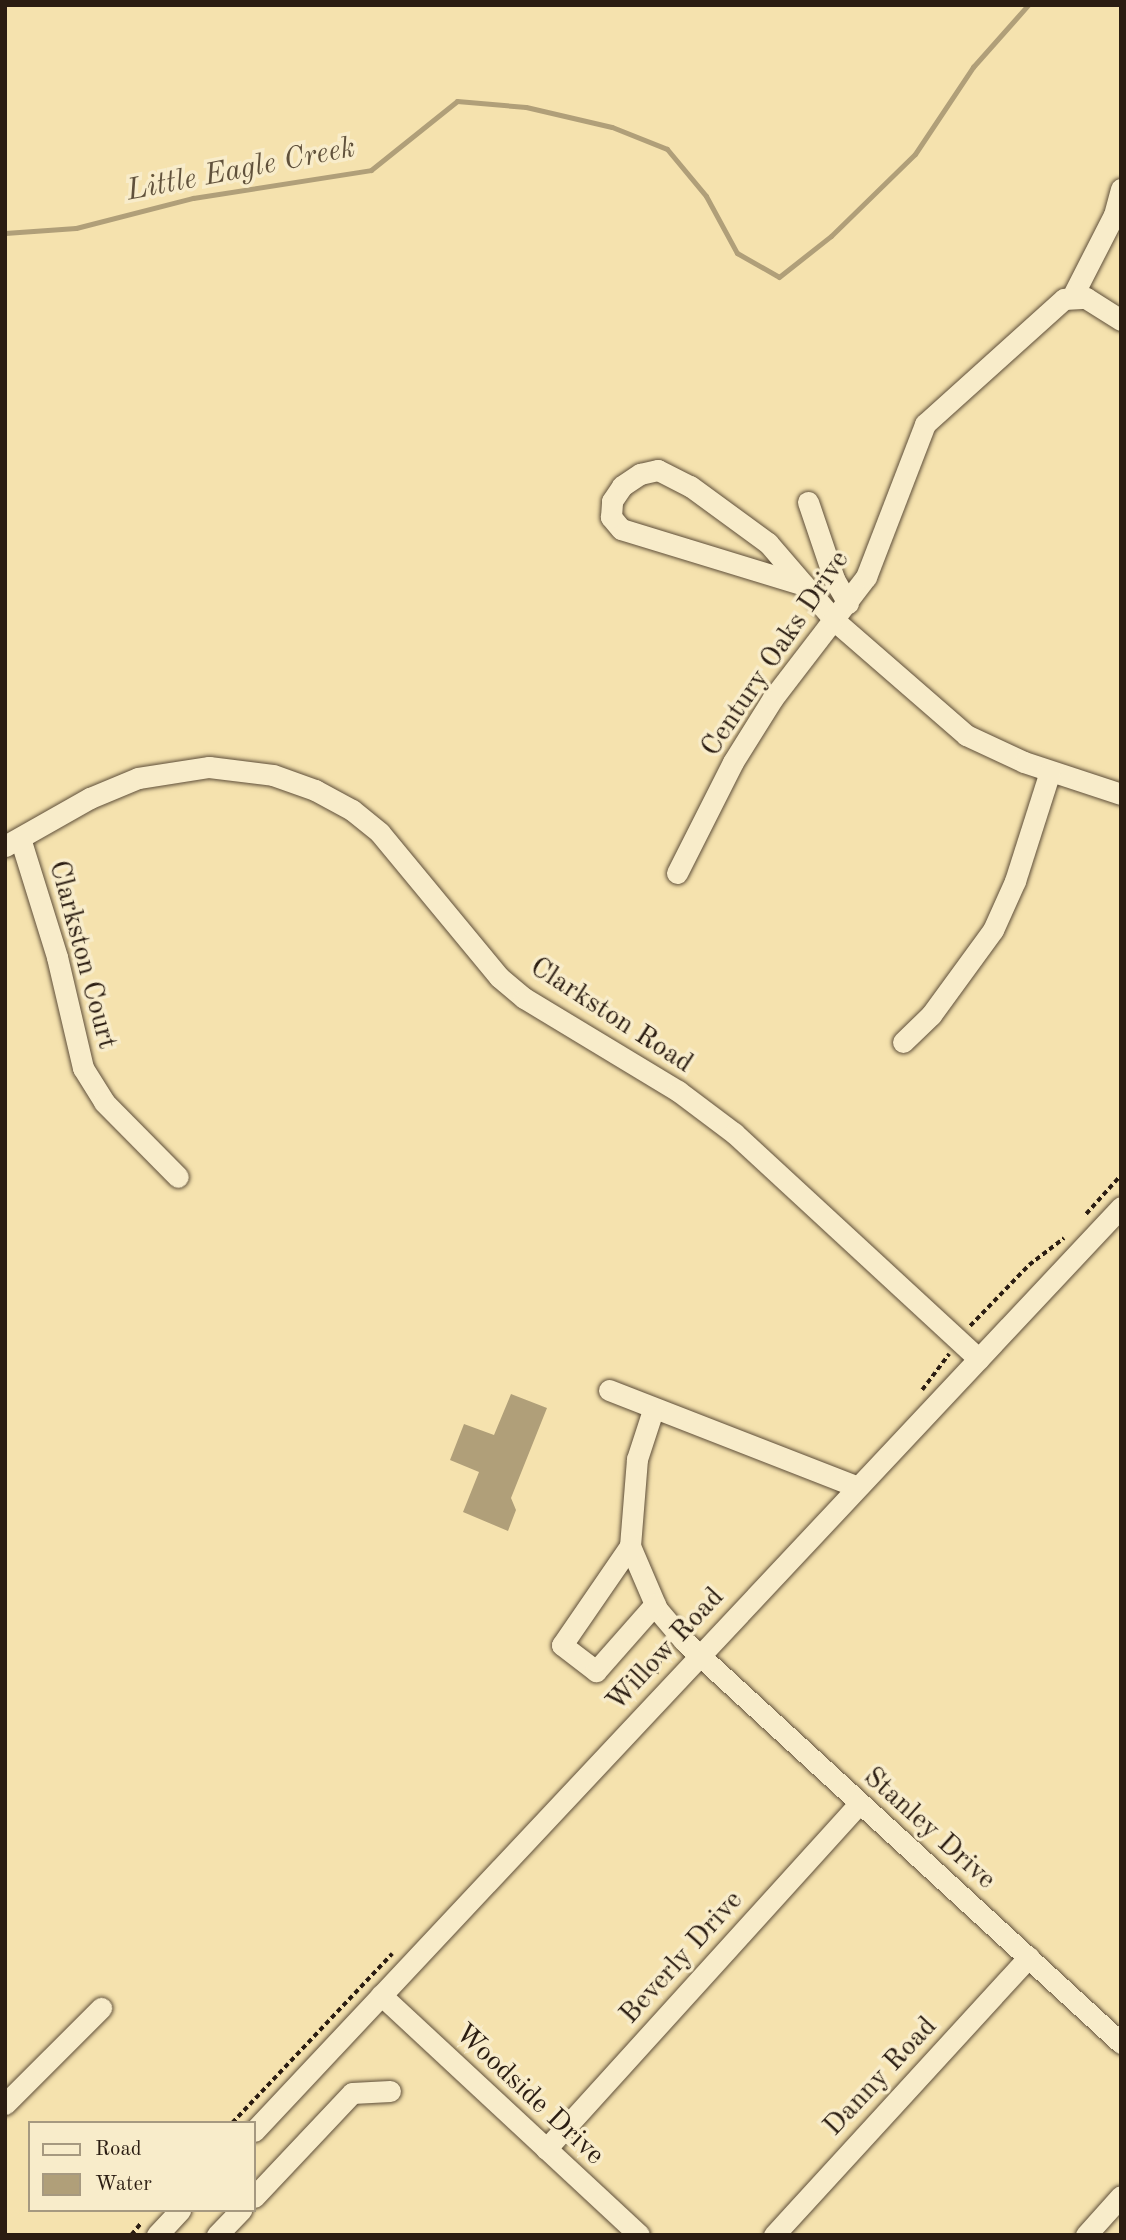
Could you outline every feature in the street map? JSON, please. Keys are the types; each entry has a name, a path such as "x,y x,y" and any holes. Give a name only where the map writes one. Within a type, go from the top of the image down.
{"street":[{"path":"1121,189 1114,215 1079,296 1121,320"},
{"name":"Century Oaks Drive","path":"677,873 733,762 773,698 848,603 885,537 911,452 925,424 1038,319 1079,296"},
{"path":"804,586 621,529 611,517 612,501 622,486 640,474 658,470 690,486 768,543 835,621 966,735 1050,771 1121,794"},
{"path":"808,502 834,579 848,603"},
{"name":"Clarkston Road","path":"13,842 114,786 209,767 273,775 352,810 401,855 499,977 524,998 678,1091 734,1133 979,1359"},
{"path":"903,1042 931,1015 993,930 1015,881 1050,771"},
{"name":"Clarkston Court","path":"13,842 57,957 83,1068 104,1102 178,1177"},
{"name":"Willow Road","path":"256,2130 700,1656 855,1486 979,1359 1121,1207"},
{"path":"609,1390 653,1410 855,1486"},
{"path":"653,1410 636,1459 630,1546 562,1645 596,1671 655,1604"},
{"name":"Stanley Drive","path":"630,1546 655,1604 700,1656 1121,2043"},
{"name":"Beverly Drive","path":"546,2149 859,1804"},
{"name":"Danny Road","path":"774,2235 1029,1957"},
{"name":"Woodside Drive","path":"381,1995 639,2235"},
{"path":"5,2104 101,2008"},
{"path":"256,2195 352,2093 390,2091"},
{"path":"1086,2235 1121,2196"},
{"path":"157,2235 178,2212"},
{"path":"217,2235 239,2212"}],"water":[{"path":"511,1394 547,1408 511,1498 516,1510 508,1531 463,1512 479,1472 450,1460 464,1424 494,1435"}],"waterway":[{"name":"Little Eagle Creek","path":"5,233 76,228 193,198 371,170 457,101 526,107 612,127 667,149 706,196 737,253 779,277 831,236 915,154 973,67 1028,5"}]}
